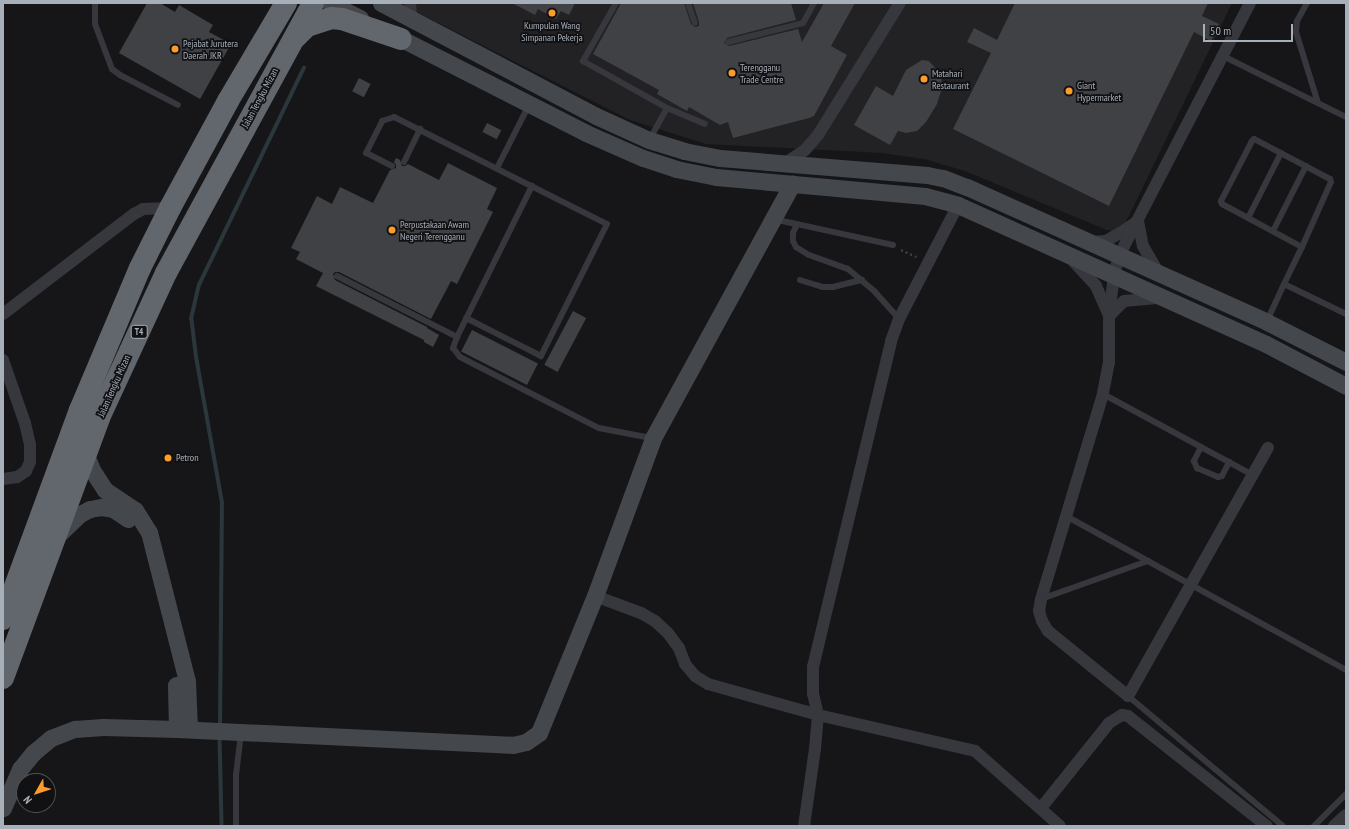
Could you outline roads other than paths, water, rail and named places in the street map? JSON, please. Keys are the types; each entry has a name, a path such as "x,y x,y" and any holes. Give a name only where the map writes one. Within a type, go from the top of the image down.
{"highway":[{"path":"228,101 272,13 273,3"},
{"name":"T4","path":"3,619 80,410 140,268 170,208 228,101 286,3"},
{"name":"Jalan Tengku Mizan","path":"3,678 99,418 166,273 312,3"},
{"path":"290,44 307,26 331,18 342,19 401,39"}],"main road":[{"path":"330,3 586,133 643,158 676,169 716,177 925,196 958,206 1266,344 1346,386"},
{"path":"386,4 410,11 596,116 649,140 684,151 720,158 787,162 927,175 943,178 967,187 1267,322 1346,362"},
{"path":"3,808 20,769 33,753 51,738 82,728 110,727 212,730 513,745 526,742 538,733 595,596 652,438 792,184"},
{"path":"86,455 92,470 105,490 135,510 149,532 187,681 183,729"},
{"path":"56,537 80,514 90,509 101,507 113,509 124,515 139,532 175,681 183,729"}],"street":[{"path":"787,162 804,150 818,135 900,3"},
{"path":"1250,3 1119,256 1114,275 1109,316 1109,362 1103,394 1041,600 1039,611 1042,622 1048,631 1128,696 1268,448"},
{"path":"804,826 816,749 818,715 813,694 813,666 889,348 899,319 958,206"},
{"path":"3,314 134,214 143,209 170,208"},
{"path":"1090,242 1106,240 1138,221"},
{"path":"1138,221 1143,246 1160,274"},
{"path":"1064,253 1088,275 1096,286 1109,316"},
{"path":"1109,316 1124,301 1164,298"},
{"path":"3,360 25,423 30,444 30,462 26,471 17,477 3,479"},
{"path":"595,596 641,613 655,620 675,643 685,664 695,676 708,684 818,715 975,751 1042,808 1060,826"},
{"path":"1042,808 1109,723 1122,715 1128,716 1267,826"},
{"path":"1334,826 1346,815"}],"lane":[{"path":"95,3 95,24 112,69 120,75 178,105"},
{"path":"616,3 583,61 667,108 705,124"},
{"path":"688,3 695,23"},
{"path":"728,42 802,23 814,3"},
{"path":"1308,3 1297,21 1296,32 1318,103"},
{"path":"1223,56 1346,117"},
{"path":"497,168 529,104"},
{"path":"649,140 667,108"},
{"path":"392,166 366,153 382,121 394,116 607,224 541,356 466,318"},
{"path":"404,162 420,129"},
{"path":"1267,322 1302,247 1331,182 1330,179 1254,139 1221,202 1222,204 1302,247"},
{"path":"1248,218 1281,153"},
{"path":"1273,231 1306,166"},
{"path":"532,186 466,318 453,348 460,357 599,428 652,438"},
{"path":"772,219 893,245"},
{"path":"797,224 793,233 793,241 796,247 809,255 848,270 862,280 899,319"},
{"path":"337,276 457,337"},
{"path":"800,280 824,287 833,287 862,280"},
{"path":"1284,284 1346,314"},
{"path":"1103,394 1253,475"},
{"path":"1201,447 1194,461 1197,468 1218,477 1222,476 1229,462"},
{"path":"1066,516 1346,670"},
{"path":"1041,600 1148,561"},
{"path":"1128,696 1283,826"},
{"path":"236,826 236,775 239,732"},
{"path":"1314,826 1346,794"}],"waterway":[{"path":"220,726 222,503 196,357 191,319 199,285 304,68"},
{"path":"220,736 222,826"}],"place":[{"name":"Kumpulan Wang Simpanan Pekerja","path":"552,13"},
{"name":"Pejabat Jurutera Daerah JKR","path":"175,49"},
{"name":"Terengganu Trade Centre","path":"732,73"},
{"name":"Matahari Restaurant","path":"924,79"},
{"name":"Giant Hypermarket","path":"1069,91"},
{"name":"Perpustakaan Awam Negeri Terengganu","path":"392,230"},
{"name":"Petron","path":"168,458"}]}
